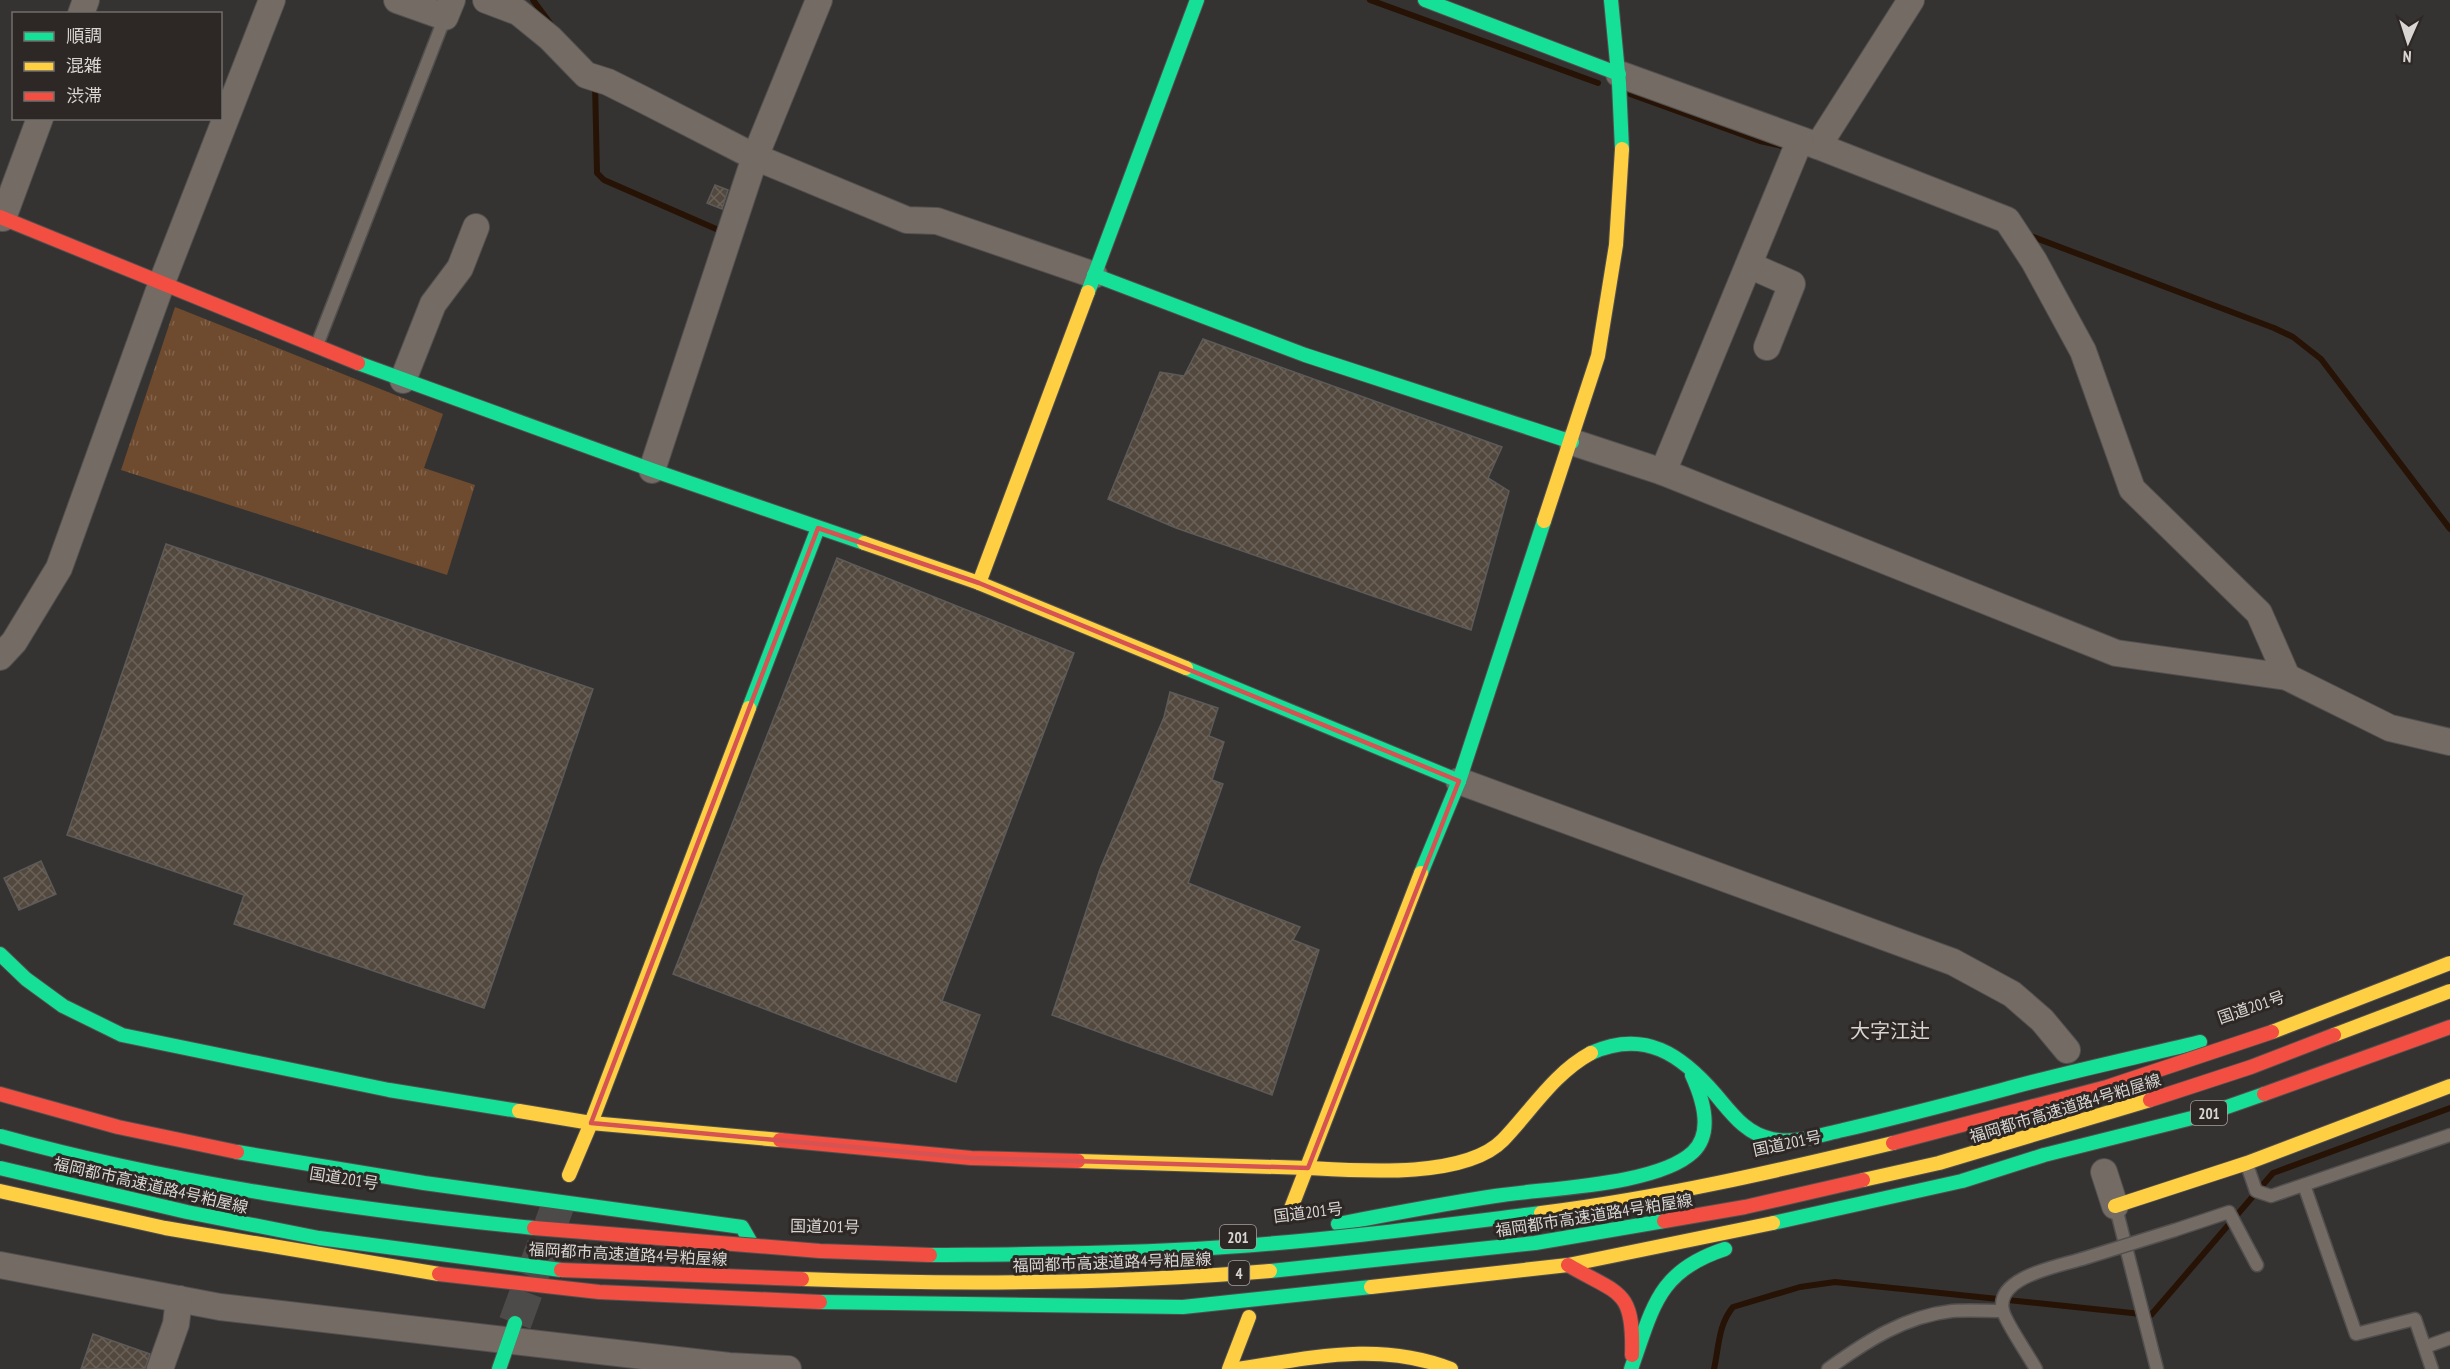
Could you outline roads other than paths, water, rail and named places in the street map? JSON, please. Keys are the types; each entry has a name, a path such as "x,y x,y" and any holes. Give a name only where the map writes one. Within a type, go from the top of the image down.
{"main road":[{"path":"979,582 1197,0"},
{"path":"1425,0 1619,74"},
{"path":"1288,1216 1411,896 1459,781 1529,563 1572,442 1598,356 1612,280 1618,228 1622,135 1619,74 1611,0"},
{"path":"1,217 316,347 403,380 652,470 979,582 1459,781"},
{"path":"1094,275 1305,355 1572,442"},
{"path":"569,1175 591,1123 818,528"},
{"path":"0,954 26,979 63,1006 122,1035 389,1090 591,1123 971,1158 1350,1171 1459,1164 1498,1145 1581,1057 1601,1048 1640,1044 1660,1048 1678,1056 1738,1121 1762,1136 1793,1141 1894,1120 2036,1081 2200,1042"},
{"name":"国道201号","path":"2276,1016 2450,954"},
{"name":"福岡都市高速道路4号粕屋線","path":"0,1136 61,1153 193,1181 443,1219 562,1232 906,1255 1114,1253 1226,1247 1408,1230 1582,1208 1746,1178 1921,1136 2107,1087 2238,1045 2450,963"},
{"name":"福岡都市高速道路4号粕屋線","path":"0,1168 188,1212 319,1238 561,1270 820,1280 1000,1283 1113,1281 1222,1275 1535,1243 1745,1208 1928,1166 2122,1109 2251,1067 2450,991"},
{"name":"国道201号","path":"0,1125 152,1165 443,1211 750,1241 975,1246 1206,1240 1608,1193 1766,1164 1922,1131 2254,1023"},
{"name":"201","path":"0,1191 165,1228 425,1272 599,1292 804,1302 1183,1307 1568,1265 1687,1242 1962,1181 2044,1155 2204,1115 2341,1068 2450,1027"},
{"path":"1312,1228 1498,1195 1619,1179 1660,1170 1694,1150 1702,1135 1704,1102 1689,1067"},
{"path":"2115,1206 2247,1163 2450,1086"},
{"path":"0,1094 44,1108 206,1148 458,1190 742,1227 750,1241"},
{"path":"1766,1239 1868,1215 1962,1181"},
{"path":"177,1244 425,1272"},
{"path":"1631,1369 1658,1298 1667,1284 1687,1262 1710,1252 1744,1244"},
{"path":"1568,1265 1617,1290 1627,1305 1633,1325 1631,1369"},
{"path":"1229,1369 1248,1317"},
{"path":"499,1369 512,1332"},
{"path":"1237,1369 1357,1352 1418,1356 1451,1369"}],"street":[{"path":"0,657 14,642 59,568 162,282 272,0"},
{"path":"398,0 448,8"},
{"path":"486,0 523,6 586,75 608,82 755,157 907,220 937,221 1094,275"},
{"path":"652,470 755,157 819,0"},
{"path":"1664,472 1749,265 1809,143 1911,0"},
{"path":"1619,74 1809,143 2007,220 2034,261 2083,351 2132,489 2259,613 2287,677"},
{"path":"1,217 39,120"},
{"path":"403,380 433,304 460,268 477,227"},
{"path":"1749,265 1792,284 1767,347"},
{"path":"1572,442 1664,472 2116,653 2287,677 2390,728 2450,742"},
{"path":"1459,781 1953,962 2012,994 2042,1020 2067,1050"},
{"path":"2104,1172 2115,1206"},
{"path":"0,1265 220,1307 512,1332 729,1366 788,1369"},
{"path":"160,1369 176,1324 179,1299"}],"lane":[{"path":"316,347 448,8"},
{"path":"2247,1163 2256,1191 2271,1196 2450,1135"},
{"path":"2304,1185 2356,1334 2415,1319 2432,1369"},
{"path":"2115,1206 2157,1369"},
{"path":"2036,1369 2003,1311 2004,1298 2009,1286 2025,1277 2229,1212 2257,1265"},
{"path":"1828,1369 1874,1336 1910,1321 1951,1311 2003,1311"},
{"path":"2425,1347 2450,1338"}],"waterway":[{"path":"533,0 550,23"},
{"path":"1370,0 1598,83"},
{"path":"595,83 597,173 604,180 723,232"},
{"path":"1630,94 1760,141 1791,148"},
{"path":"2028,235 2293,337 2321,359 2450,529"},
{"path":"1714,1369 1724,1321 1733,1307 1800,1287 1835,1282 2151,1315 2273,1173 2450,1108"}],"tunnel":[{"path":"515,1323 559,1202"}],"district":[{"name":"大字江辻","path":"1890,1031"}]}
